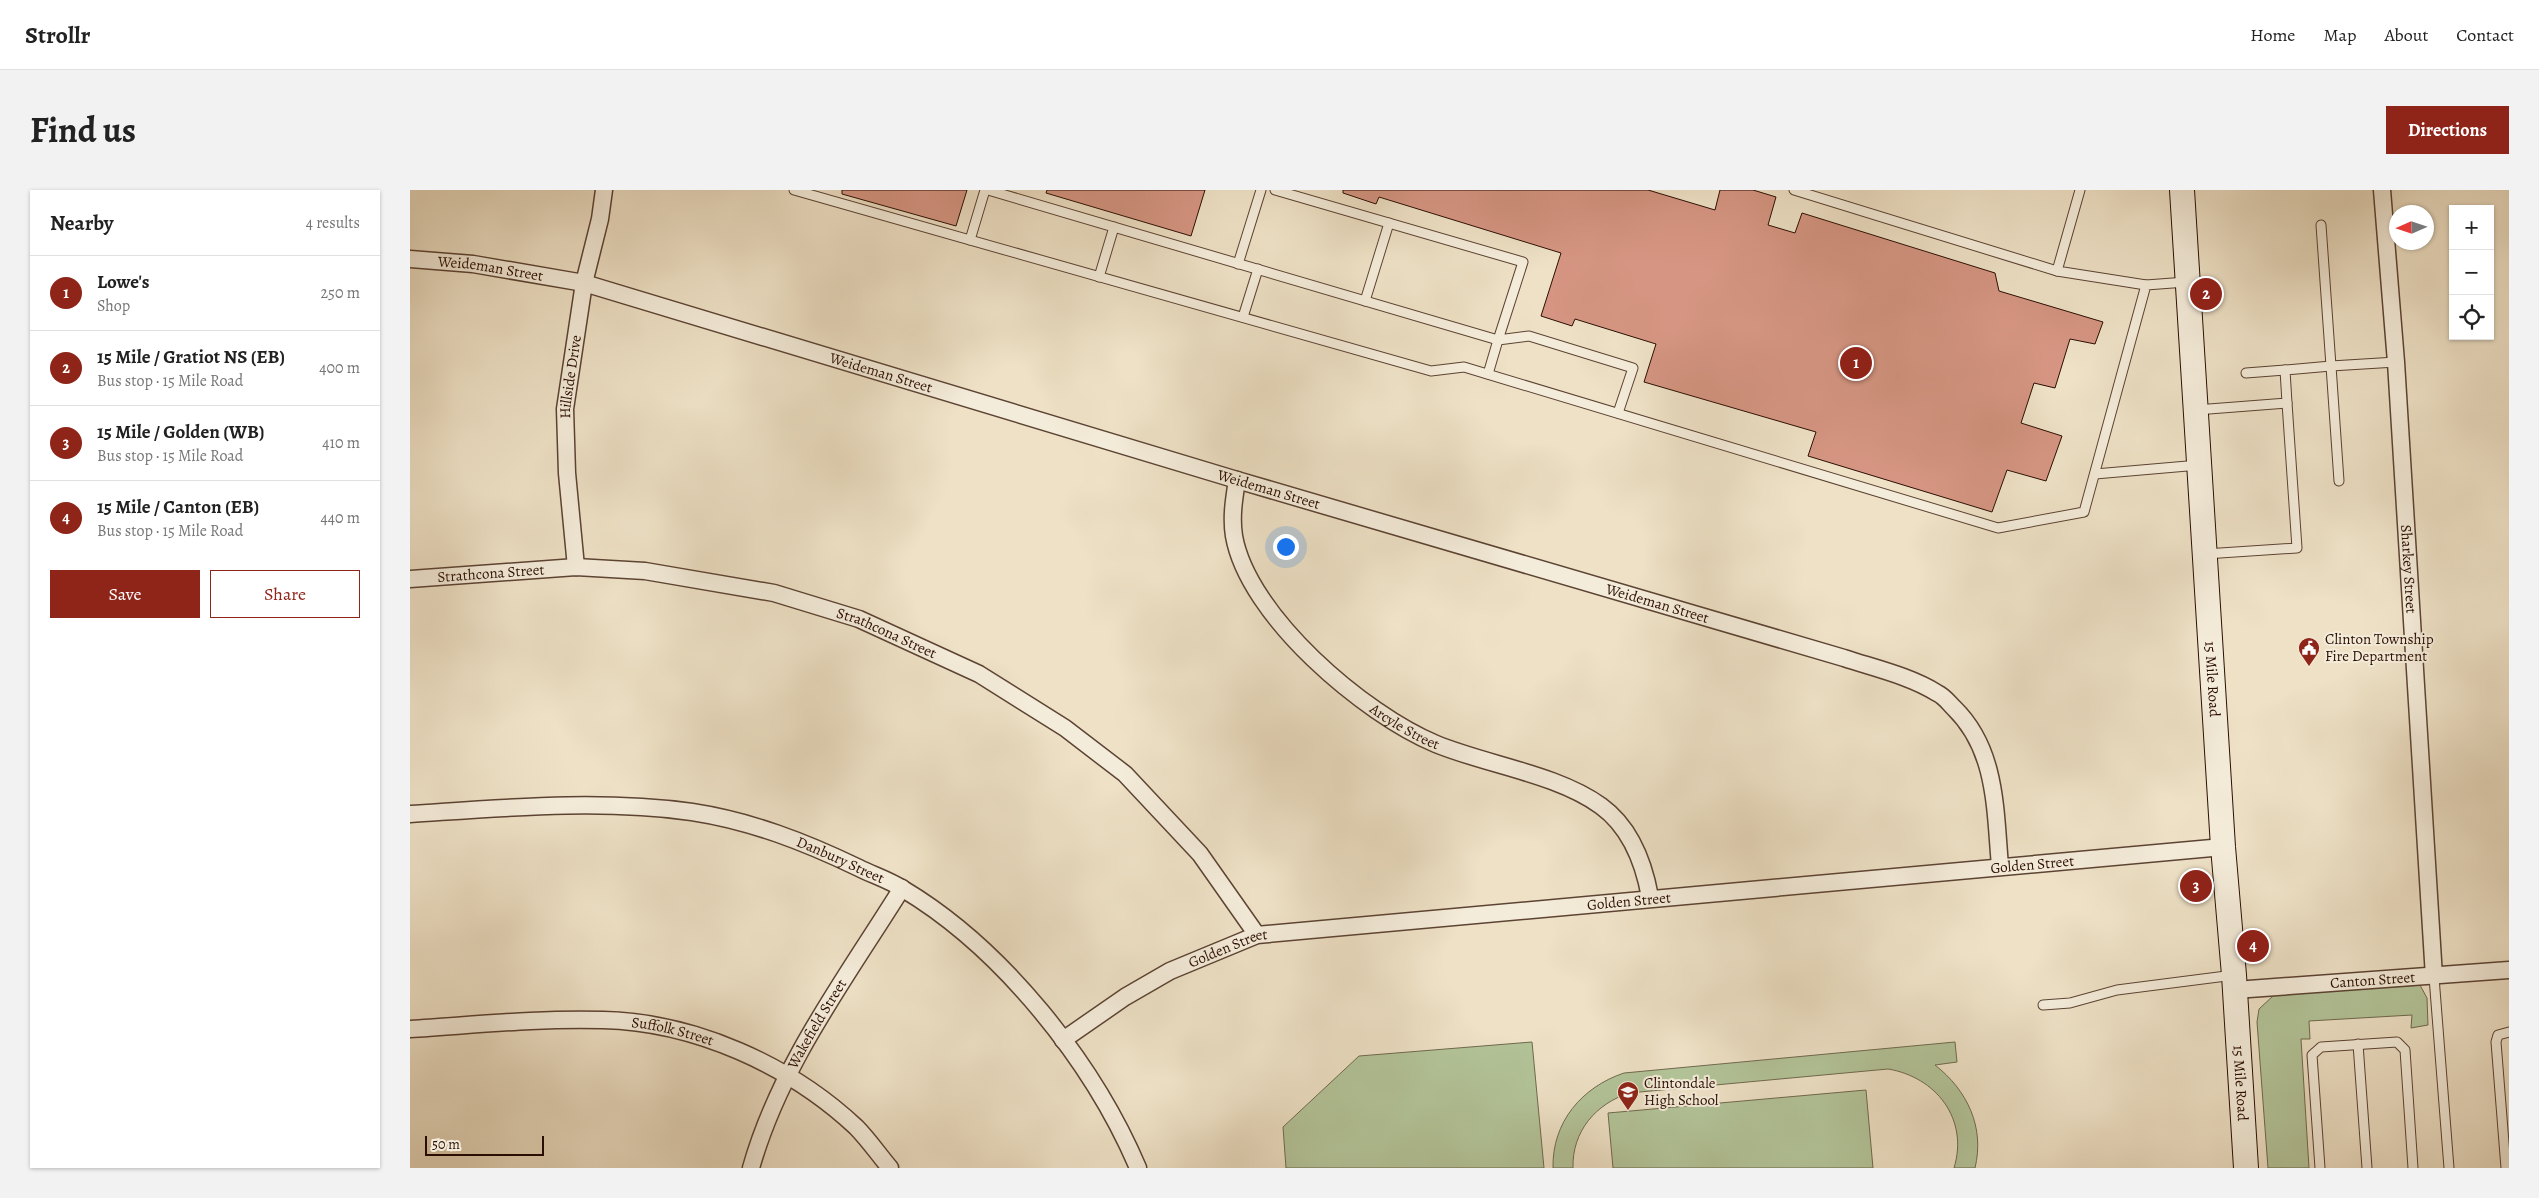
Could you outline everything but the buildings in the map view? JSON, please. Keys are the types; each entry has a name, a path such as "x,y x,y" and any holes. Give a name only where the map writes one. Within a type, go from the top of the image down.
{"main road":[{"name":"15 Mile Road","path":"2182,190 2223,847 2235,983 2246,1168"}],"street":[{"name":"Hillside Drive","path":"576,567 567,473 565,409 584,283 600,219 604,190"},
{"name":"Sharkey Street","path":"2382,190 2396,362 2434,977"},
{"name":"Weideman Street","path":"410,259 473,264 584,283 1237,480 1844,658 1917,683 1939,693 1959,713 1977,737 1989,765 2000,866"},
{"name":"Arcyle Street","path":"1237,480 1232,512 1234,537 1243,564 1262,598 1289,633 1324,669 1378,712 1434,743 1578,792 1603,807 1624,830 1636,852 1650,897"},
{"name":"Strathcona Street","path":"410,579 576,567 645,571 774,593 859,619 979,674 1065,728 1125,774 1200,854 1257,935"},
{"name":"Danbury Street","path":"410,814 527,806 621,807 692,812 724,818 796,839 902,888 973,940 1013,980 1063,1040 1099,1092 1126,1140 1138,1168"},
{"name":"Golden Street","path":"1063,1040 1125,997 1170,971 1257,935 1650,897 2223,847"},
{"name":"Wakefield Street","path":"751,1168 766,1122 786,1074 902,888"},
{"name":"Canton Street","path":"2235,983 2434,977 2509,970"},
{"name":"Suffolk Street","path":"410,1029 603,1020 677,1029 704,1038 786,1074 821,1098 857,1128 890,1168"}],"lane":[{"path":"794,190 1431,371 1464,367 1998,528 2084,512 2146,285"},
{"path":"827,200 830,190"},
{"path":"970,240 986,190 1498,340 1529,336 1633,368 1618,413"},
{"path":"1238,264 1262,190"},
{"path":"1274,190 1523,262 1488,374"},
{"path":"1794,190 2057,271 2146,285 2188,282"},
{"path":"2057,271 2080,190"},
{"path":"1365,301 1389,223"},
{"path":"2321,225 2339,481"},
{"path":"1099,277 1114,227"},
{"path":"1243,317 1258,269"},
{"path":"2246,373 2396,362"},
{"path":"2205,554 2297,548 2285,370"},
{"path":"2196,410 2287,403"},
{"path":"2095,474 2199,465"},
{"path":"2434,977 2449,1168"},
{"path":"2043,1005 2070,1003 2117,990 2235,983"},
{"path":"2506,1168 2496,1042 2498,1035 2509,1032"},
{"path":"2320,1168 2312,1055 2321,1047 2397,1042 2405,1050 2413,1168"},
{"path":"2358,1044 2367,1168"}],"green space":[{"path":"2420,985 2427,998 2428,1025 2411,1028 2412,1015 2309,1021 2310,1039 2301,1039 2309,1168 2268,1168 2257,1022 2259,1009 2274,995"},
{"path":"1532,1042 1544,1168 1286,1168 1283,1127 1359,1056"},
{"path":"1955,1042 1957,1062 1935,1065 1956,1086 1971,1110 1977,1138 1975,1168 1954,1168 1957,1133 1945,1103 1921,1081 1888,1069 1629,1093 1606,1104 1588,1121 1577,1142 1573,1168 1553,1168 1554,1151 1558,1136 1572,1108 1595,1087 1624,1073"},
{"path":"1866,1090 1873,1168 1613,1168 1608,1113"}],"place":[{"name":"15 Mile / Gratiot NS (EB)","path":"2206,294"},
{"name":"Lowe's","path":"1856,363"},
{"name":"Clinton Township Fire Department","path":"2309,667"},
{"name":"15 Mile / Golden (WB)","path":"2196,886"},
{"name":"15 Mile / Canton (EB)","path":"2253,946"},
{"name":"Clintondale High School","path":"1628,1111"}]}
